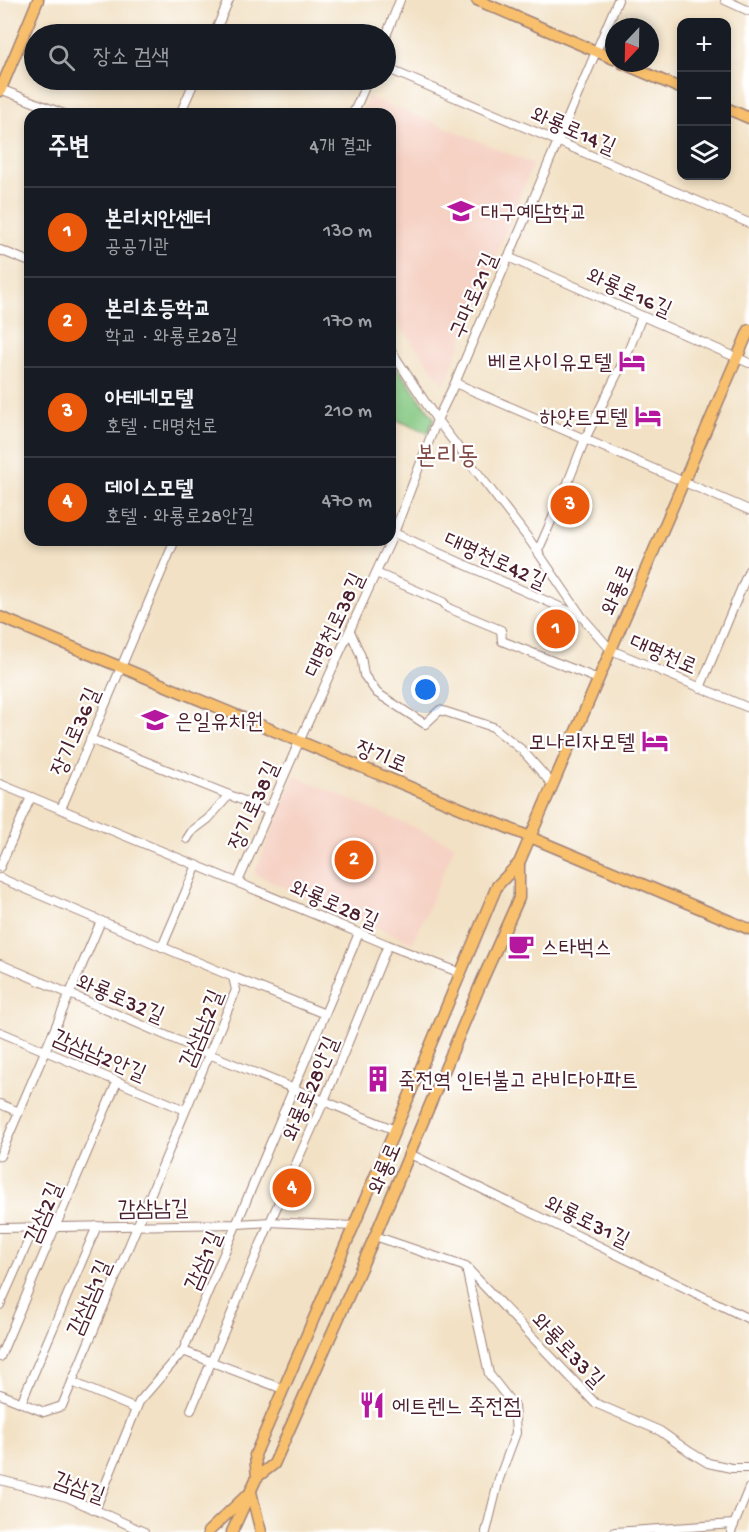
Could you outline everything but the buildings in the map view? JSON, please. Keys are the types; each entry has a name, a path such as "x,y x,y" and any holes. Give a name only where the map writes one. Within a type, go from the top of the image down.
{"main road":[{"path":"28,24 38,0"},
{"path":"477,0 605,55"},
{"path":"0,90 24,33"},
{"path":"642,72 677,87"},
{"path":"731,110 749,118"},
{"name":"와룡로","path":"257,1478 255,1455 497,886 519,863 749,330"},
{"name":"장기로","path":"0,617 749,929"},
{"name":"와룡로","path":"232,1532 257,1478 274,1464 375,1236 519,898 519,863"},
{"path":"208,1532 250,1492 261,1532"}],"street":[{"path":"218,24 229,0"},
{"path":"391,24 400,0"},
{"name":"구마로21길","path":"437,420 618,0"},
{"path":"724,0 749,11"},
{"name":"와룡로14길","path":"396,72 749,223"},
{"path":"0,90 48,108"},
{"path":"183,108 191,90"},
{"path":"356,108 364,90"},
{"path":"0,250 24,260"},
{"name":"와룡로16길","path":"508,257 749,363"},
{"path":"537,551 585,439 628,352 642,316"},
{"name":"대명천로","path":"396,358 437,420 537,551 582,617 610,650 749,708"},
{"path":"455,382 749,510"},
{"name":"대명천로38길","path":"396,528 437,420"},
{"name":"대명천로42길","path":"396,534 582,617"},
{"name":"장기로36길","path":"61,809 172,546"},
{"name":"대명천로38길","path":"299,742 388,546"},
{"path":"700,688 749,570"},
{"path":"376,573 443,602 448,608 501,630 502,641 598,679"},
{"path":"350,631 361,656 364,675 377,693 425,724 440,710 493,727 522,750 552,784"},
{"path":"90,739 269,811"},
{"name":"장기로38길","path":"238,882 299,742"},
{"name":"와룡로28길","path":"0,784 460,973"},
{"path":"187,839 192,831 208,819 230,795"},
{"path":"0,867 31,797"},
{"path":"162,947 197,865"},
{"name":"감삼남2길","path":"0,878 233,977 236,990 137,1226"},
{"path":"0,1156 101,921"},
{"name":"감삼1길","path":"95,1510 136,1409 183,1352 359,933"},
{"name":"와룡로28안길","path":"190,1410 324,1101 388,945"},
{"name":"와룡로32길","path":"0,964 209,1054 395,1130"},
{"path":"233,977 325,1014"},
{"name":"감삼남2안길","path":"0,1032 185,1110"},
{"name":"감삼2길","path":"0,1357 117,1082"},
{"path":"0,1104 19,1112"},
{"name":"와룡로31길","path":"410,1154 749,1319"},
{"name":"감삼남길","path":"0,1228 270,1222 353,1226"},
{"name":"감삼남길","path":"21,1403 97,1226"},
{"name":"감삼남1길","path":"0,1394 44,1412 62,1406 137,1226"},
{"path":"0,1305 33,1228"},
{"name":"와룡로33길","path":"375,1236 466,1267 595,1403 660,1431 708,1463 730,1468 749,1468"},
{"path":"466,1267 489,1374 514,1406 516,1432 499,1479 486,1532"},
{"path":"183,1352 283,1389"},
{"path":"72,1382 136,1409"},
{"name":"감삼길","path":"0,1480 67,1497 144,1532"},
{"path":"615,1532 732,1528 749,1488"}],"shaded area":[{"name":"대구예담학교","path":"368,97 443,126 533,164 444,385 396,321 396,108 363,108"},
{"path":"295,776 455,845 413,943 254,874"}],"green space":[{"path":"396,366 434,418 428,433 396,420"}],"place":[{"name":"대구예담학교","path":"461,211"},
{"name":"베르사이유모텔","path":"632,361"},
{"name":"하얏트모텔","path":"648,416"},
{"name":"아테네모텔","path":"570,505"},
{"name":"본리치안센터","path":"556,629"},
{"name":"은일유치원","path":"155,720"},
{"name":"모나리자모텔","path":"655,741"},
{"name":"본리초등학교","path":"354,860"},
{"name":"스타벅스","path":"521,946"},
{"name":"죽전역 인터불고 라비다아파트","path":"378,1079"},
{"name":"데이스모텔","path":"292,1188"},
{"name":"에트렌느 죽전점","path":"372,1405"}],"district":[{"name":"본리동","path":"447,454"}]}
